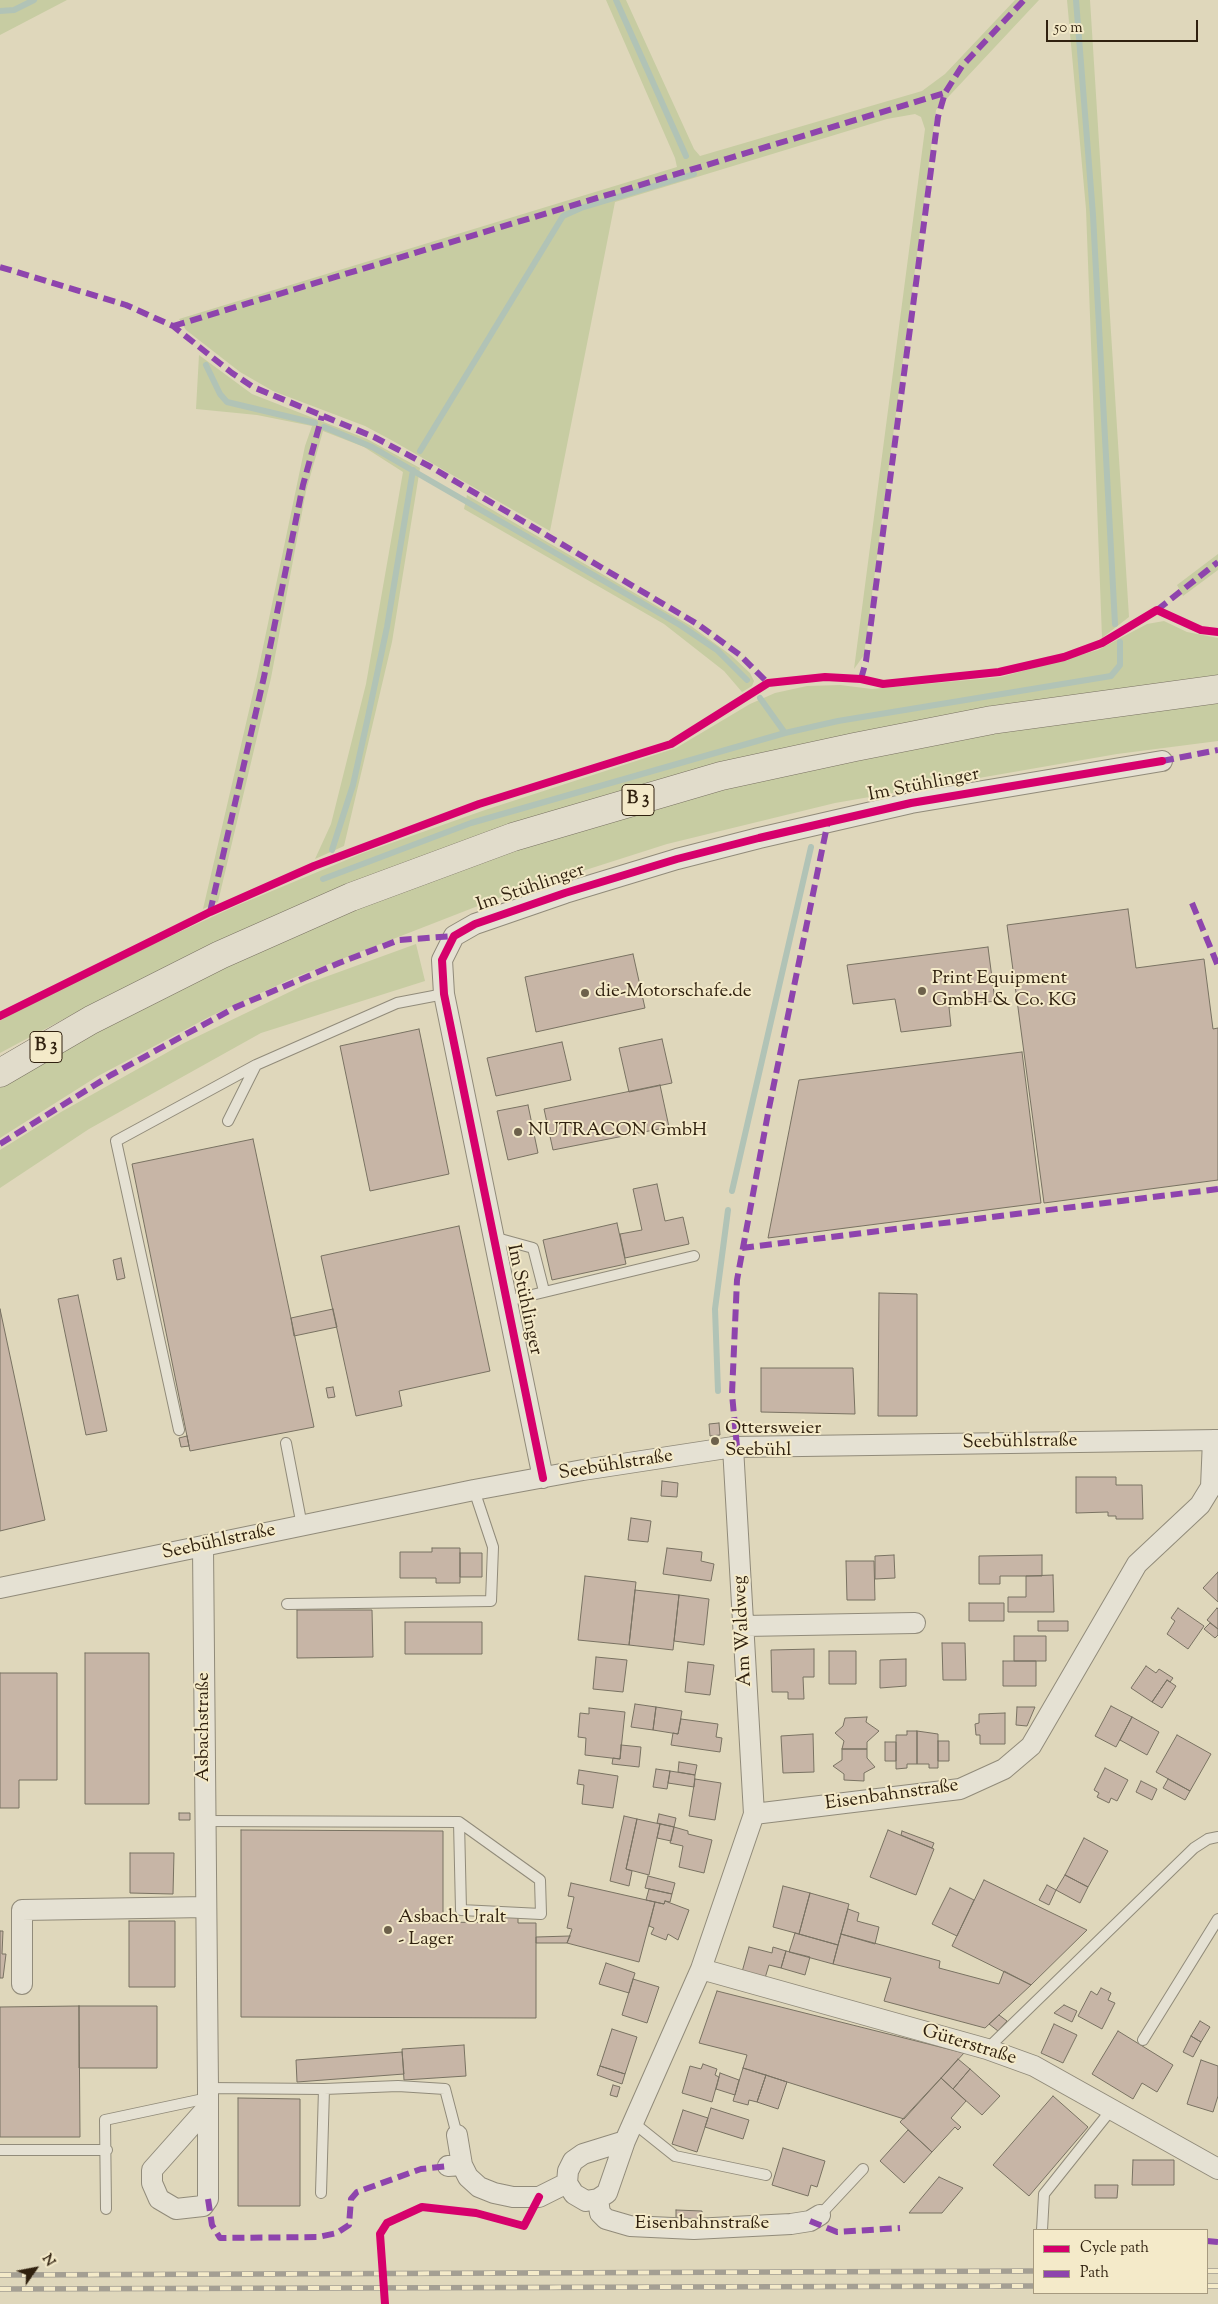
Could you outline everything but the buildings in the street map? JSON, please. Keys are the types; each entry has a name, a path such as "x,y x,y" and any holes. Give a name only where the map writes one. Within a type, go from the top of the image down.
{"main road":[{"name":"B 3","path":"0,1073 91,1020 220,954 351,897 513,836 722,776 855,747 992,720 1218,689"}],"street":[{"name":"Im Stühlinger","path":"543,1478 444,994 442,960 454,936 475,924 565,893 677,859 911,803 1162,761"},
{"name":"Seebühlstraße","path":"0,1588 474,1490 582,1470 733,1447 1216,1440"},
{"name":"Eisenbahnstraße","path":"754,1814 960,1788 1004,1769 1031,1746 1137,1564 1200,1505 1210,1487 1216,1440"},
{"name":"Am Waldweg","path":"733,1447 754,1814"},
{"name":"Asbachstraße","path":"203,1546 208,2097 208,2199 203,2206 176,2209 159,2199 152,2183 152,2170 208,2097"},
{"path":"744,1626 915,1623"},
{"path":"630,2132 583,2154 573,2162 568,2172 567,2183 574,2194 586,2201 598,2200 608,2193 630,2132 701,1970 754,1814"},
{"path":"22,1984 22,1910 206,1907"},
{"name":"Güterstraße","path":"701,1970 988,2049 1034,2066 1218,2168"},
{"path":"457,2135 455,2165 479,2187 494,2194 513,2197 539,2197 567,2183"},
{"name":"Eisenbahnstraße","path":"598,2200 600,2213 606,2219 630,2226 694,2228 790,2224 810,2221 820,2215"}],"lane":[{"path":"179,1430 116,1141 256,1065 397,1003 444,994"},
{"path":"228,1121 256,1065"},
{"path":"493,1237 533,1248 544,1291"},
{"path":"507,1301 694,1256"},
{"path":"286,1444 302,1526"},
{"path":"287,1604 491,1602 493,1548 474,1490"},
{"path":"205,1821 459,1822 540,1880 542,1914 461,1910 459,1822"},
{"path":"988,2049 1194,1848 1208,1839 1218,1837"},
{"path":"1143,2040 1218,1919"},
{"path":"106,2209 107,2150 105,2120 208,2097 398,2086 445,2089 457,2135"},
{"path":"321,2193 324,2089"},
{"path":"1042,2229 1044,2194 1111,2110"},
{"path":"630,2132 676,2156 766,2175"},
{"path":"0,2150 107,2150"},
{"path":"820,2215 863,2170"}],"green space":[{"path":"0,0 67,0 0,35"},
{"path":"606,0 626,0 694,149 700,156 922,91 945,74 1015,0 1039,0 936,110 864,655 854,669 925,129 921,117 915,114 887,119 615,202 550,531 365,426 273,391 240,372 186,330 179,319 677,167 675,158"},
{"path":"1067,0 1090,0 1129,617 1102,638 1086,209"},
{"path":"199,355 252,394 367,439 420,468 392,642 344,846 315,859 331,824 366,684 403,472 364,447 323,431 306,491 271,678 218,902 203,909 257,676 305,446 312,426 257,415 196,409"},
{"path":"467,495 691,626 732,656 750,673 754,681 752,686 742,692 724,671 664,624 464,509"},
{"path":"1218,554 1218,570 1183,596 1177,585"},
{"path":"1164,621 1187,632 1218,638 1218,676 1013,705 269,919 107,996 0,1053 0,1021 45,994 236,906 363,853 485,810 676,748 750,704 775,693 807,686 840,685 872,689 1001,677 1098,650 1147,624"},
{"path":"1218,700 1218,741 1117,754 835,803 667,844 501,897 293,978 209,1017 98,1076 0,1138 0,1088 98,1030 198,979 314,926 456,870 574,831 710,792 810,768 1056,722"},
{"path":"416,944 425,981 261,1033 89,1129 0,1188 0,1150 61,1112 184,1043 306,984"}],"waterway":[{"path":"0,11 14,10 34,0"},
{"path":"616,0 686,156"},
{"path":"1076,0 1093,215 1115,624"},
{"path":"420,451 563,216 581,208 694,174"},
{"path":"206,365 220,394 227,402 315,423"},
{"path":"324,427 372,447 680,625 717,650 747,680"},
{"path":"332,850 353,785 368,717 387,627 413,470"},
{"path":"323,879 471,823 785,733 838,721 1111,676 1120,665 1120,642"},
{"path":"760,698 785,733"},
{"path":"732,1191 811,847"},
{"path":"718,1391 715,1309 728,1210"}],"railway":[{"path":"0,2275 1033,2271"},
{"path":"1208,2271 1218,2271"},
{"path":"0,2289 1033,2286"},
{"path":"1208,2286 1218,2286"}],"marked path":[{"path":"861,679 866,661 938,117 945,93 962,66 1024,0"},
{"path":"173,326 945,93"},
{"path":"0,267 126,305 173,326 232,373 253,387 374,437 431,467 699,625 740,655 768,683"},
{"path":"210,912 264,677 303,485 322,416"},
{"path":"1157,610 1218,562"},
{"path":"1162,761 1218,750"},
{"path":"737,1447 732,1394 737,1280 769,1108 828,821"},
{"path":"1192,903 1218,966"},
{"path":"0,1144 111,1075 236,1007 339,963 399,940 454,936"},
{"path":"742,1248 1218,1189"},
{"path":"208,2199 212,2225 220,2238 318,2237 337,2233 349,2225 351,2199 357,2192 421,2169 448,2166"},
{"path":"810,2221 837,2232 900,2228"},
{"path":"1208,2241 1218,2242"}],"cycle path":[{"path":"0,1016 210,912 314,866 479,804 671,744 768,683 825,677 861,679 883,684 999,672 1064,657 1102,643 1157,610 1201,630 1218,632"},
{"path":"543,1478 444,994 442,960 454,936 475,924 565,893 677,859 759,838 911,803 1162,761"},
{"path":"385,2304 380,2234 387,2223 422,2207 476,2213 524,2226 539,2197"}],"place":[{"name":"Print Equipment GmbH & Co. KG","path":"922,991"},
{"name":"die-Motorschafe.de","path":"585,993"},
{"name":"NUTRACON GmbH","path":"518,1132"},
{"name":"Ottersweier Seebühl","path":"715,1441"},
{"name":"Asbach Uralt - Lager","path":"388,1930"}]}
